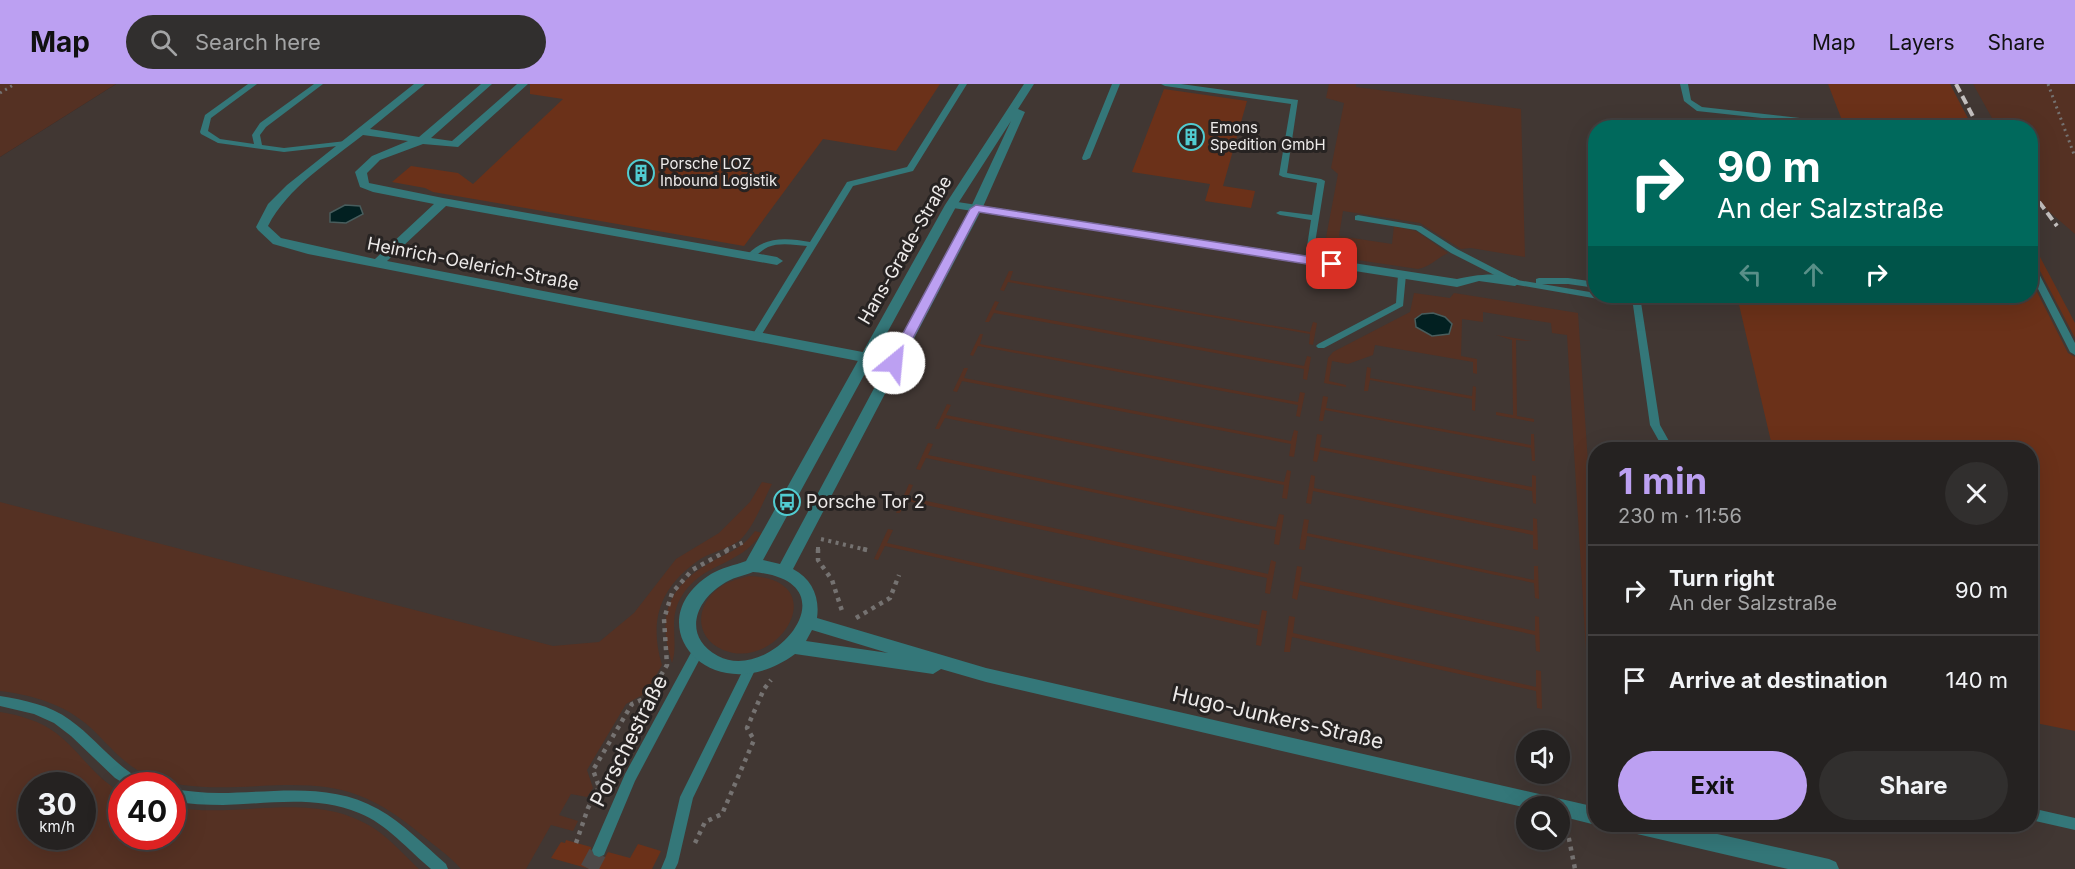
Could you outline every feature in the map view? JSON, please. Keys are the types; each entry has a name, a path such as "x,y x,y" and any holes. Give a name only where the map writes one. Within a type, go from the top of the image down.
{"street":[{"name":"Heinrich-Oelerich-Straße","path":"420,84 291,187 272,207 262,227 277,241 308,250 894,363"},
{"path":"487,84 422,140 376,158 366,165 361,179 364,185 373,189 443,202 777,261"},
{"path":"361,131 454,145 523,84"},
{"name":"Hans-Grade-Straße","path":"752,566 951,205 1031,84"},
{"name":"Hans-Grade-Straße","path":"784,571 976,209 1031,84"},
{"path":"376,264 443,202"},
{"path":"951,205 1457,283 1479,277 1515,282"},
{"path":"752,566 769,566 784,571 798,579 807,591 810,606 808,622 792,646 766,662 751,666 730,667 712,662 697,653 688,639 686,623 690,607 699,592 714,579 732,570 752,566"},
{"name":"Hugo-Junkers-Straße","path":"808,622 986,675 1516,797"},
{"name":"Hugo-Junkers-Straße","path":"792,646 986,675"},
{"name":"Hugo-Junkers-Straße","path":"1570,810 1588,814"},
{"path":"1697,832 1829,869"}],"lane":[{"path":"253,84 208,117 204,132 218,141 292,150 346,143"},
{"path":"259,147 256,135 263,124 319,84"},
{"path":"756,337 810,244 850,184 910,169 963,84"},
{"path":"1086,158 1116,84"},
{"path":"1166,84 1295,102 1283,175 1321,181 1309,260"},
{"path":"1684,84 1688,101 1700,109 1799,120"},
{"path":"1280,213 1315,218"},
{"path":"1358,218 1418,228 1454,251 1515,282 1588,292"},
{"path":"751,256 757,248 771,242 810,244"},
{"path":"1322,346 1400,304 1402,275"},
{"path":"2038,280 2075,352"},
{"path":"1515,282 1568,281 1588,284"},
{"path":"1637,303 1655,425 1665,442"},
{"name":"Porschestraße","path":"599,850 630,778 697,653"},
{"path":"668,869 673,858 687,797 751,666"},
{"path":"0,701 24,705 66,724 108,766 118,772"},
{"path":"186,796 217,799 306,795 335,799 361,808 384,820 441,869"},
{"path":"2038,816 2075,824"}],"path":[{"path":"0,93 15,84"},
{"path":"2048,84 2075,157"},
{"path":"826,529 817,550 818,560 832,580 838,602 847,617"},
{"path":"820,539 867,550"},
{"path":"852,621 890,598 899,575"},
{"path":"691,852 705,822 722,814 754,740 747,728 764,689 780,673"},
{"path":"1570,848 1575,869"}],"shaded area":[{"path":"0,84 116,84 0,157"},
{"path":"116,84 2017,84 2075,182 2075,869 0,869 0,157"},
{"path":"1329,84 1356,84 1356,87 1521,109 1525,257 1471,248 1461,249 1420,223 1343,211 1339,236 1392,244 1394,226 1416,231 1448,253 1418,269 1337,257 1324,248 1338,174 1331,168 1344,103 1326,98"},
{"path":"1973,84 2075,84 2075,234 2038,202 2038,120 1993,120"},
{"path":"1009,271 1013,271 1010,280 1310,332 1313,322 1317,323 1313,345 1309,344 1310,334 1008,282 1004,291 1000,290"},
{"path":"1414,293 1450,298 1454,293 1578,313 1588,463 1588,683 1567,335 1552,333 1551,323 1483,312 1483,322 1462,319 1461,356 1477,359 1477,374 1473,373 1473,362 1375,345 1373,355 1348,364 1332,361 1329,381 1346,385 1346,387 1324,383 1328,358 1333,352 1410,312"},
{"path":"995,301 999,302 995,310 1304,366 1307,356 1311,357 1307,380 1303,379 1304,369 994,313 989,322 985,322"},
{"path":"980,334 983,334 980,344 1298,402 1300,392 1305,393 1300,417 1296,416 1298,405 978,346 973,356 970,355"},
{"path":"1496,335 1532,341 1516,340 1517,416 1534,419 1534,422 1496,415 1496,412 1513,415 1512,340"},
{"path":"1367,367 1371,368 1370,378 1472,396 1473,386 1476,387 1475,411 1472,410 1472,399 1370,380 1368,391 1364,391"},
{"path":"964,368 968,368 964,378 1291,441 1294,430 1298,431 1294,457 1289,456 1291,444 962,381 957,392 953,391"},
{"path":"1323,396 1328,397 1326,408 1531,445 1531,434 1534,434 1535,461 1532,461 1531,448 1325,410 1323,421 1319,421"},
{"path":"947,404 951,405 946,415 1284,482 1287,470 1291,471 1287,499 1282,498 1284,485 945,418 939,429 935,429"},
{"path":"1317,434 1322,435 1320,447 1532,487 1532,475 1536,476 1536,504 1533,503 1532,491 1320,450 1317,462 1313,461"},
{"path":"928,443 933,444 928,455 1276,527 1279,514 1284,515 1279,545 1274,544 1276,530 926,458 920,470 916,469"},
{"path":"1311,475 1315,476 1314,488 1533,531 1533,518 1537,519 1538,550 1533,549 1533,535 1313,491 1311,504 1306,503"},
{"path":"762,482 772,484 745,535 740,540 702,558 688,568 668,592 661,604 658,618 658,648 662,665 646,693 626,704 587,770 593,788 587,797 571,794 559,815 578,821 573,831 551,825 526,869 461,869 448,856 384,807 366,798 328,787 308,785 188,786 186,786 186,772 141,772 131,766 91,728 71,713 37,698 0,691 0,502 553,646 599,642 634,613 676,559 719,533 750,502"},
{"path":"909,484 913,485 908,497 1268,574 1271,560 1276,562 1270,594 1265,593 1267,578 907,501 900,513 896,513"},
{"path":"1304,519 1309,520 1307,533 1534,580 1534,566 1538,566 1539,599 1535,598 1534,583 1307,536 1305,550 1299,549"},
{"path":"888,529 893,530 887,543 1259,625 1262,610 1267,611 1261,646 1256,645 1258,629 885,546 878,560 874,559"},
{"path":"755,531 762,533 752,544 731,560 698,578 680,599 676,607 674,623 675,647 672,663 666,631 666,617 675,593 696,572 740,546"},
{"path":"1297,566 1302,567 1300,581 1535,631 1535,616 1539,617 1540,652 1536,651 1535,635 1300,585 1297,600 1292,598"},
{"path":"749,576 775,581 790,592 794,607 790,623 779,637 763,649 744,654 723,650 707,638 703,630 701,621 705,603 719,588"},
{"path":"1289,616 1295,617 1293,633 1536,687 1536,670 1541,671 1542,709 1537,708 1536,691 1292,637 1290,652 1284,652"},
{"path":"0,712 29,719 50,729 65,740 95,772 18,772 18,850 96,850 96,773 108,784 108,850 186,850 186,809 224,810 301,807 326,810 351,817 375,829 419,869 0,869"}],"water":[{"path":"345,205 360,206 363,214 346,223 330,222 330,213"},
{"path":"1433,313 1445,317 1452,324 1449,334 1432,336 1416,327 1415,319 1422,314"}],"building":[{"name":"Porsche LOZ Inbound Logistik","path":"530,84 940,84 896,151 823,139 744,246 433,192 425,188 392,182 411,166 458,173 473,184 563,99 530,94"},
{"path":"1828,84 1950,84 1969,120 1842,120"},
{"name":"Emons Spedition GmbH","path":"1164,89 1247,101 1223,186 1255,191 1251,208 1205,201 1210,184 1132,172"},
{"path":"2038,253 2075,323 2075,338 2038,267"},
{"path":"2038,294 2068,353 2075,357 2075,731 2038,723 2038,442 1771,442 1739,303 2038,303"},
{"path":"566,840 591,847 592,856 598,859 605,857 608,852 630,858 638,844 661,851 652,869 590,869 551,858 561,842 565,843"}],"tunnel":[{"path":"589,869 599,850"}],"railway":[{"path":"1956,84 1975,120"},
{"path":"2038,200 2057,226"}],"place":[{"name":"Emons Spedition GmbH","path":"1191,137"},
{"name":"Porsche LOZ Inbound Logistik","path":"641,173"},
{"name":"Porsche Tor 2","path":"787,502"}],"route":[{"path":"894,363 976,209 1332,264"}]}
